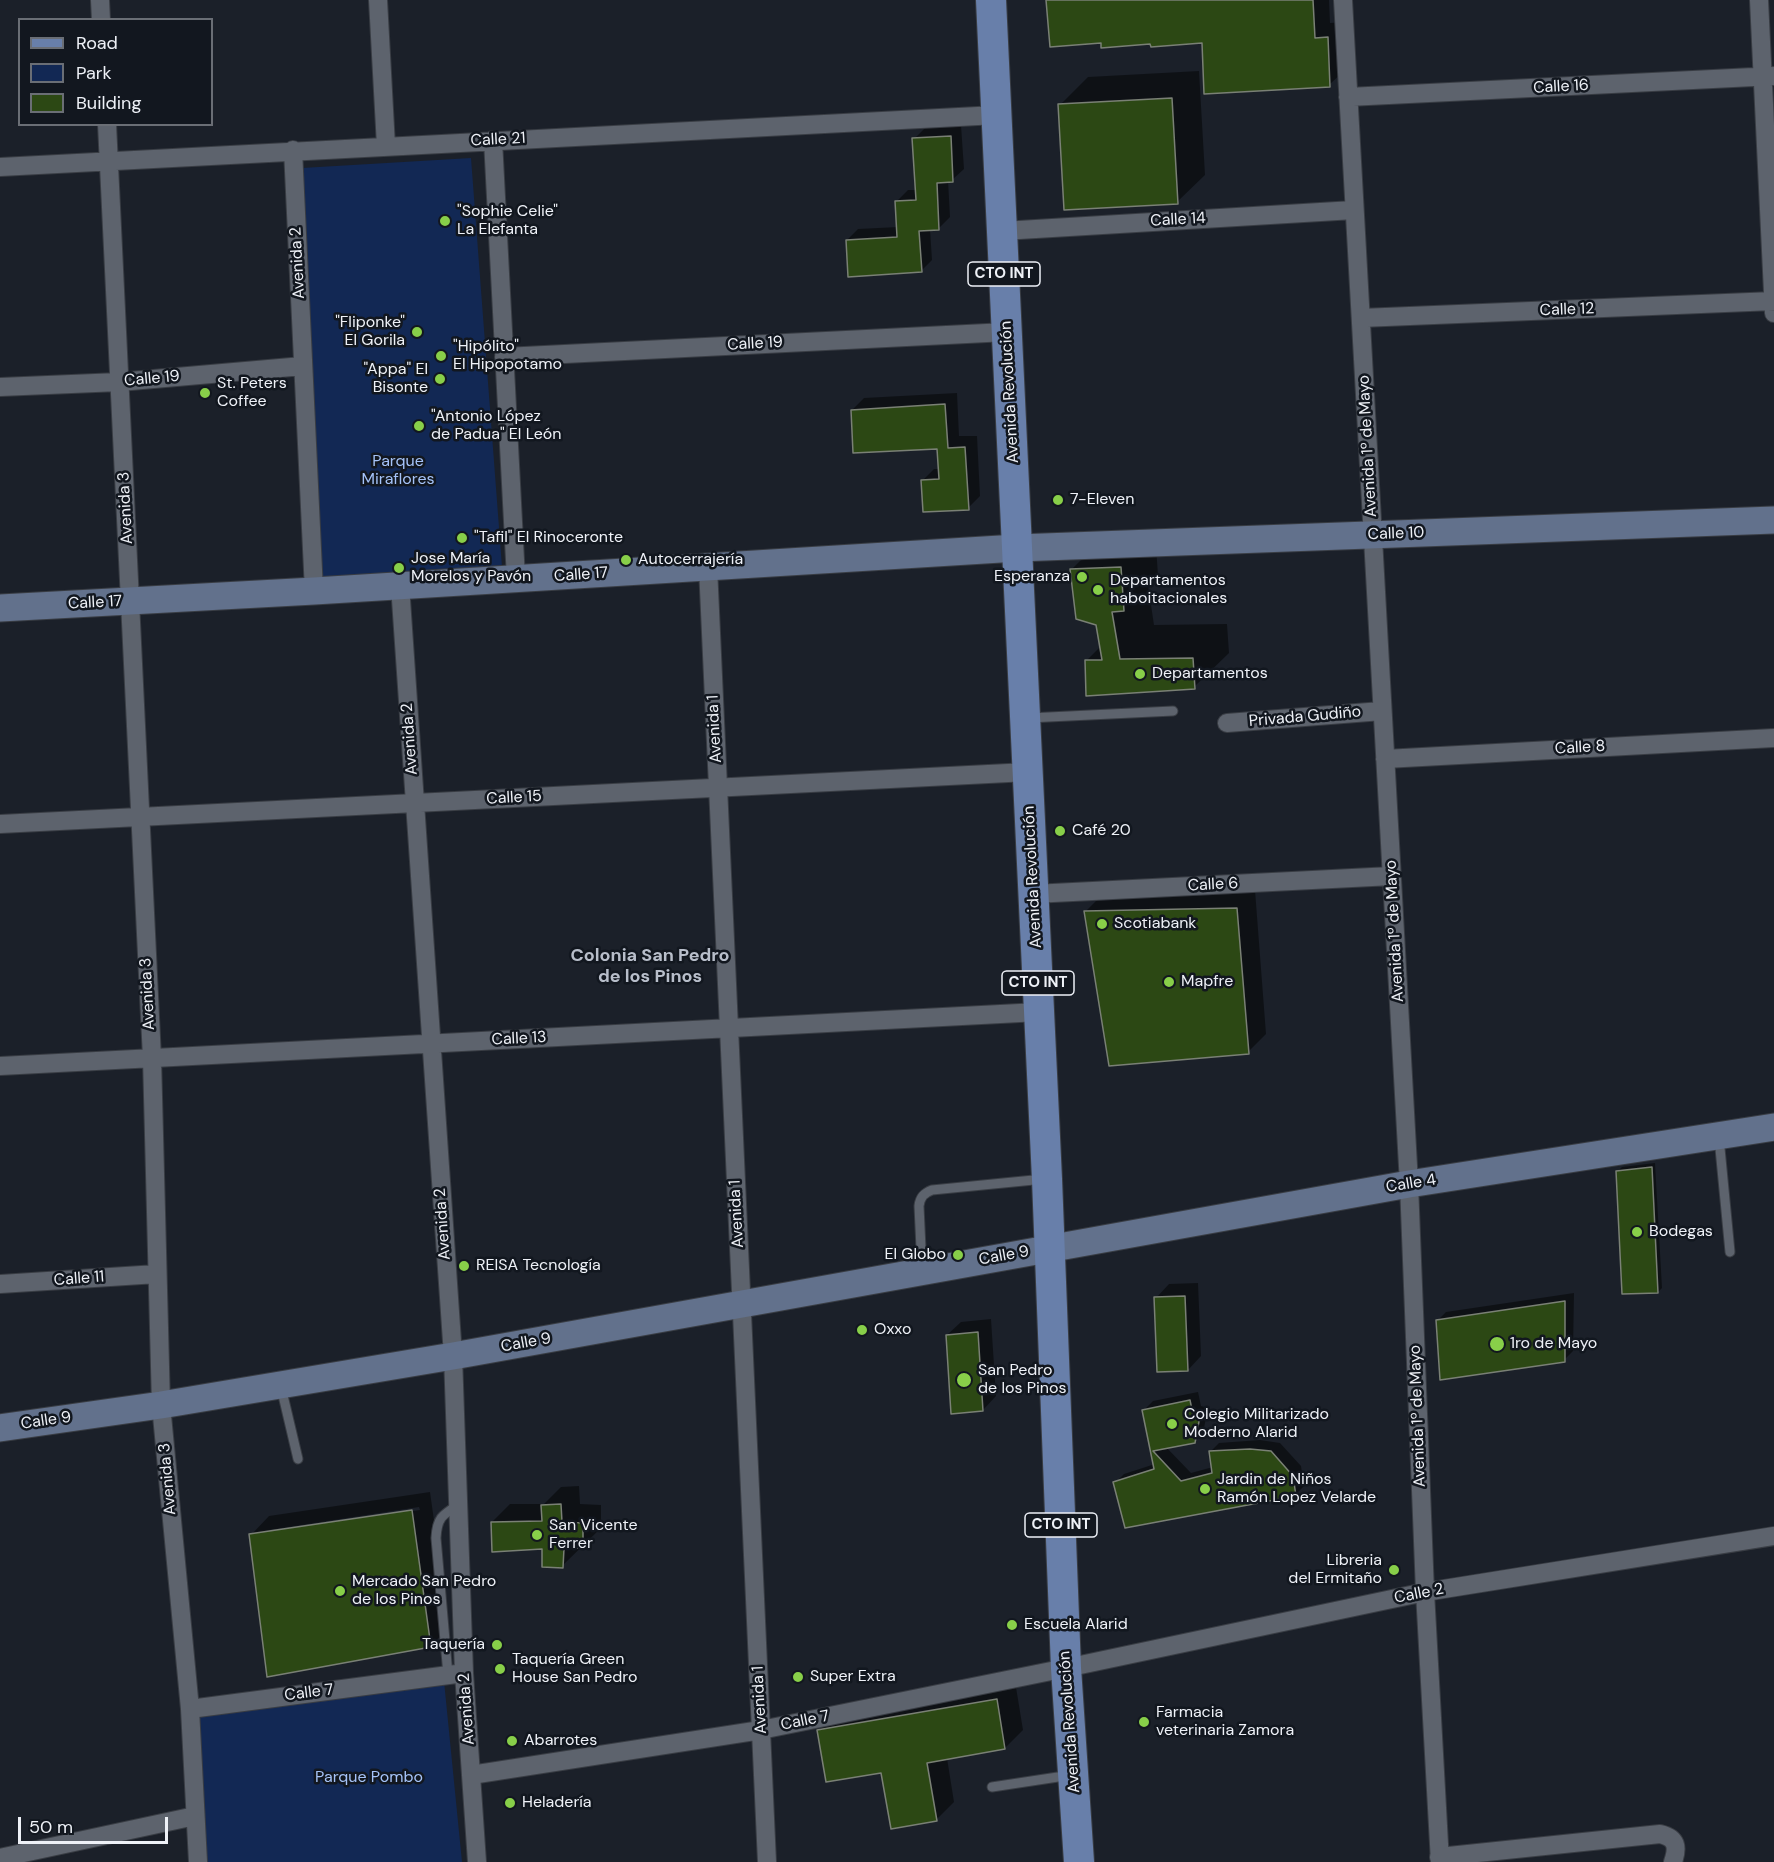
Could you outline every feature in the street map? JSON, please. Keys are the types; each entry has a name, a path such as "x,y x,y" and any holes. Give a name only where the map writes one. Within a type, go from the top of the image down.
{"main road":[{"name":"Avenida Revolución","path":"991,0 1047,1179 1066,1668 1079,1862"}],"street":[{"path":"100,0 101,18"},
{"path":"378,0 386,146"},
{"name":"Avenida 1º de Mayo","path":"1342,0 1409,1184 1425,1592 1439,1859"},
{"path":"1759,0 1768,77 1774,313"},
{"name":"Calle 16","path":"1348,97 1768,77"},
{"name":"Calle 21","path":"0,167 997,115"},
{"name":"Avenida 3","path":"107,126 152,1058 161,1405 190,1709 198,1862"},
{"path":"493,140 516,579"},
{"name":"Avenida 2","path":"293,150 314,591"},
{"name":"Calle 14","path":"1002,231 1354,210"},
{"name":"Calle 12","path":"1360,318 1774,301"},
{"name":"Calle 19","path":"504,357 1007,332"},
{"name":"Calle 19","path":"0,387 119,382 303,366"},
{"name":"Calle 10","path":"1017,548 1774,520"},
{"name":"Calle 17","path":"0,608 1017,548"},
{"name":"Avenida 1","path":"708,567 767,1862"},
{"name":"Avenida 2","path":"400,585 453,1356 458,1505 456,1674 471,1775 477,1862"},
{"name":"Privada Gudiño","path":"1227,723 1383,711"},
{"name":"Calle 8","path":"1385,759 1774,738"},
{"name":"Calle 15","path":"0,824 1028,772"},
{"name":"Calle 6","path":"1033,894 1392,876"},
{"name":"Calle 13","path":"0,1066 1039,1012"},
{"name":"Calle 4","path":"1050,1248 1409,1184 1774,1127"},
{"name":"Calle 9","path":"0,1428 161,1405 453,1356 1050,1248"},
{"name":"Calle 11","path":"0,1284 157,1274"},
{"name":"Calle 2","path":"1066,1668 1425,1592 1774,1536"},
{"name":"Calle 7","path":"471,1775 761,1730 1066,1668"},
{"name":"Calle 7","path":"190,1709 456,1674"},
{"path":"0,1858 195,1816"},
{"path":"1439,1859 1660,1834 1669,1836 1675,1844 1676,1853 1673,1862"}],"lane":[{"path":"1025,719 1173,711"},
{"path":"1719,1136 1730,1252"},
{"path":"922,1271 919,1206 920,1198 925,1193 932,1190 1047,1179"},
{"path":"280,1385 298,1459"},
{"path":"992,1787 1073,1774"}],"green space":[{"name":"Parque Miraflores","path":"471,158 502,567 306,578 285,169"},
{"name":"Parque Pombo","path":"444,1681 462,1862 205,1862 197,1717"}],"building":[{"path":"1046,0 1313,0 1315,38 1328,37 1330,87 1204,94 1202,43 1101,48 1101,43 1050,47"},
{"path":"1172,98 1178,204 1064,210 1058,104"},
{"path":"951,136 953,182 937,183 939,230 919,231 922,272 848,277 846,240 897,237 895,201 916,200 912,138"},
{"path":"945,404 948,448 965,447 969,510 923,512 921,480 939,479 937,449 853,453 851,410"},
{"path":"1121,567 1124,611 1112,612 1120,659 1193,658 1195,689 1086,696 1085,660 1102,660 1096,625 1076,619 1070,569"},
{"name":"Mapfre","path":"1237,908 1249,1054 1109,1066 1084,911"},
{"name":"Bodegas","path":"1652,1167 1658,1293 1622,1294 1616,1171"},
{"path":"1185,1296 1188,1371 1157,1372 1154,1297"},
{"path":"1565,1301 1565,1362 1440,1380 1436,1320"},
{"path":"978,1332 983,1411 951,1414 946,1335"},
{"name":"Jardin de Niños Ramón Lopez Velarde","path":"1190,1400 1193,1415 1200,1416 1195,1443 1153,1451 1181,1481 1212,1473 1209,1451 1250,1449 1271,1451 1293,1476 1296,1496 1125,1528 1113,1482 1154,1469 1142,1410"},
{"name":"San Vicente Ferrer","path":"561,1504 562,1522 583,1523 583,1548 564,1548 563,1568 542,1567 542,1549 492,1552 491,1522 542,1521 541,1505"},
{"name":"Mercado San Pedro de los Pinos","path":"412,1510 431,1647 267,1677 249,1534"},
{"path":"997,1699 1005,1749 927,1763 937,1821 891,1829 881,1773 826,1782 817,1730"}],"place":[{"name":"\"Sophie Celie\" La Elefanta","path":"445,221"},
{"name":"\"Fliponke\" El Gorila","path":"417,332"},
{"name":"\"Hipólito\" El Hipopotamo","path":"441,356"},
{"name":"\"Appa\" El Bisonte","path":"440,379"},
{"name":"St. Peters Coffee","path":"205,393"},
{"name":"\"Antonio López de Padua\" El León","path":"419,426"},
{"name":"7-Eleven","path":"1058,500"},
{"name":"\"Tafil\" El Rinoceronte","path":"462,538"},
{"name":"Autocerrajería","path":"626,560"},
{"name":"Jose María Morelos y Pavón","path":"399,568"},
{"name":"Esperanza","path":"1082,577"},
{"name":"Departamentos haboitacionales","path":"1098,590"},
{"name":"Departamentos","path":"1140,674"},
{"name":"Café 20","path":"1060,831"},
{"name":"Scotiabank","path":"1102,924"},
{"name":"Mapfre","path":"1169,982"},
{"name":"Bodegas","path":"1637,1232"},
{"name":"El Globo","path":"958,1255"},
{"name":"REISA Tecnología","path":"464,1266"},
{"name":"Oxxo","path":"862,1330"},
{"name":"1ro de Mayo","path":"1497,1344"},
{"name":"San Pedro de los Pinos","path":"964,1380"},
{"name":"Colegio Militarizado Moderno Alarid","path":"1172,1424"},
{"name":"Jardin de Niños Ramón Lopez Velarde","path":"1205,1489"},
{"name":"San Vicente Ferrer","path":"537,1535"},
{"name":"Libreria del Ermitaño","path":"1394,1570"},
{"name":"Mercado San Pedro de los Pinos","path":"340,1591"},
{"name":"Escuela Alarid","path":"1012,1625"},
{"name":"Taquería","path":"497,1645"},
{"name":"Taquería Green House San Pedro","path":"500,1669"},
{"name":"Super Extra","path":"798,1677"},
{"name":"Farmacia veterinaria Zamora","path":"1144,1722"},
{"name":"Abarrotes","path":"512,1741"},
{"name":"Heladería","path":"510,1803"}],"district":[{"name":"Colonia San Pedro de los Pinos","path":"650,966"}]}
